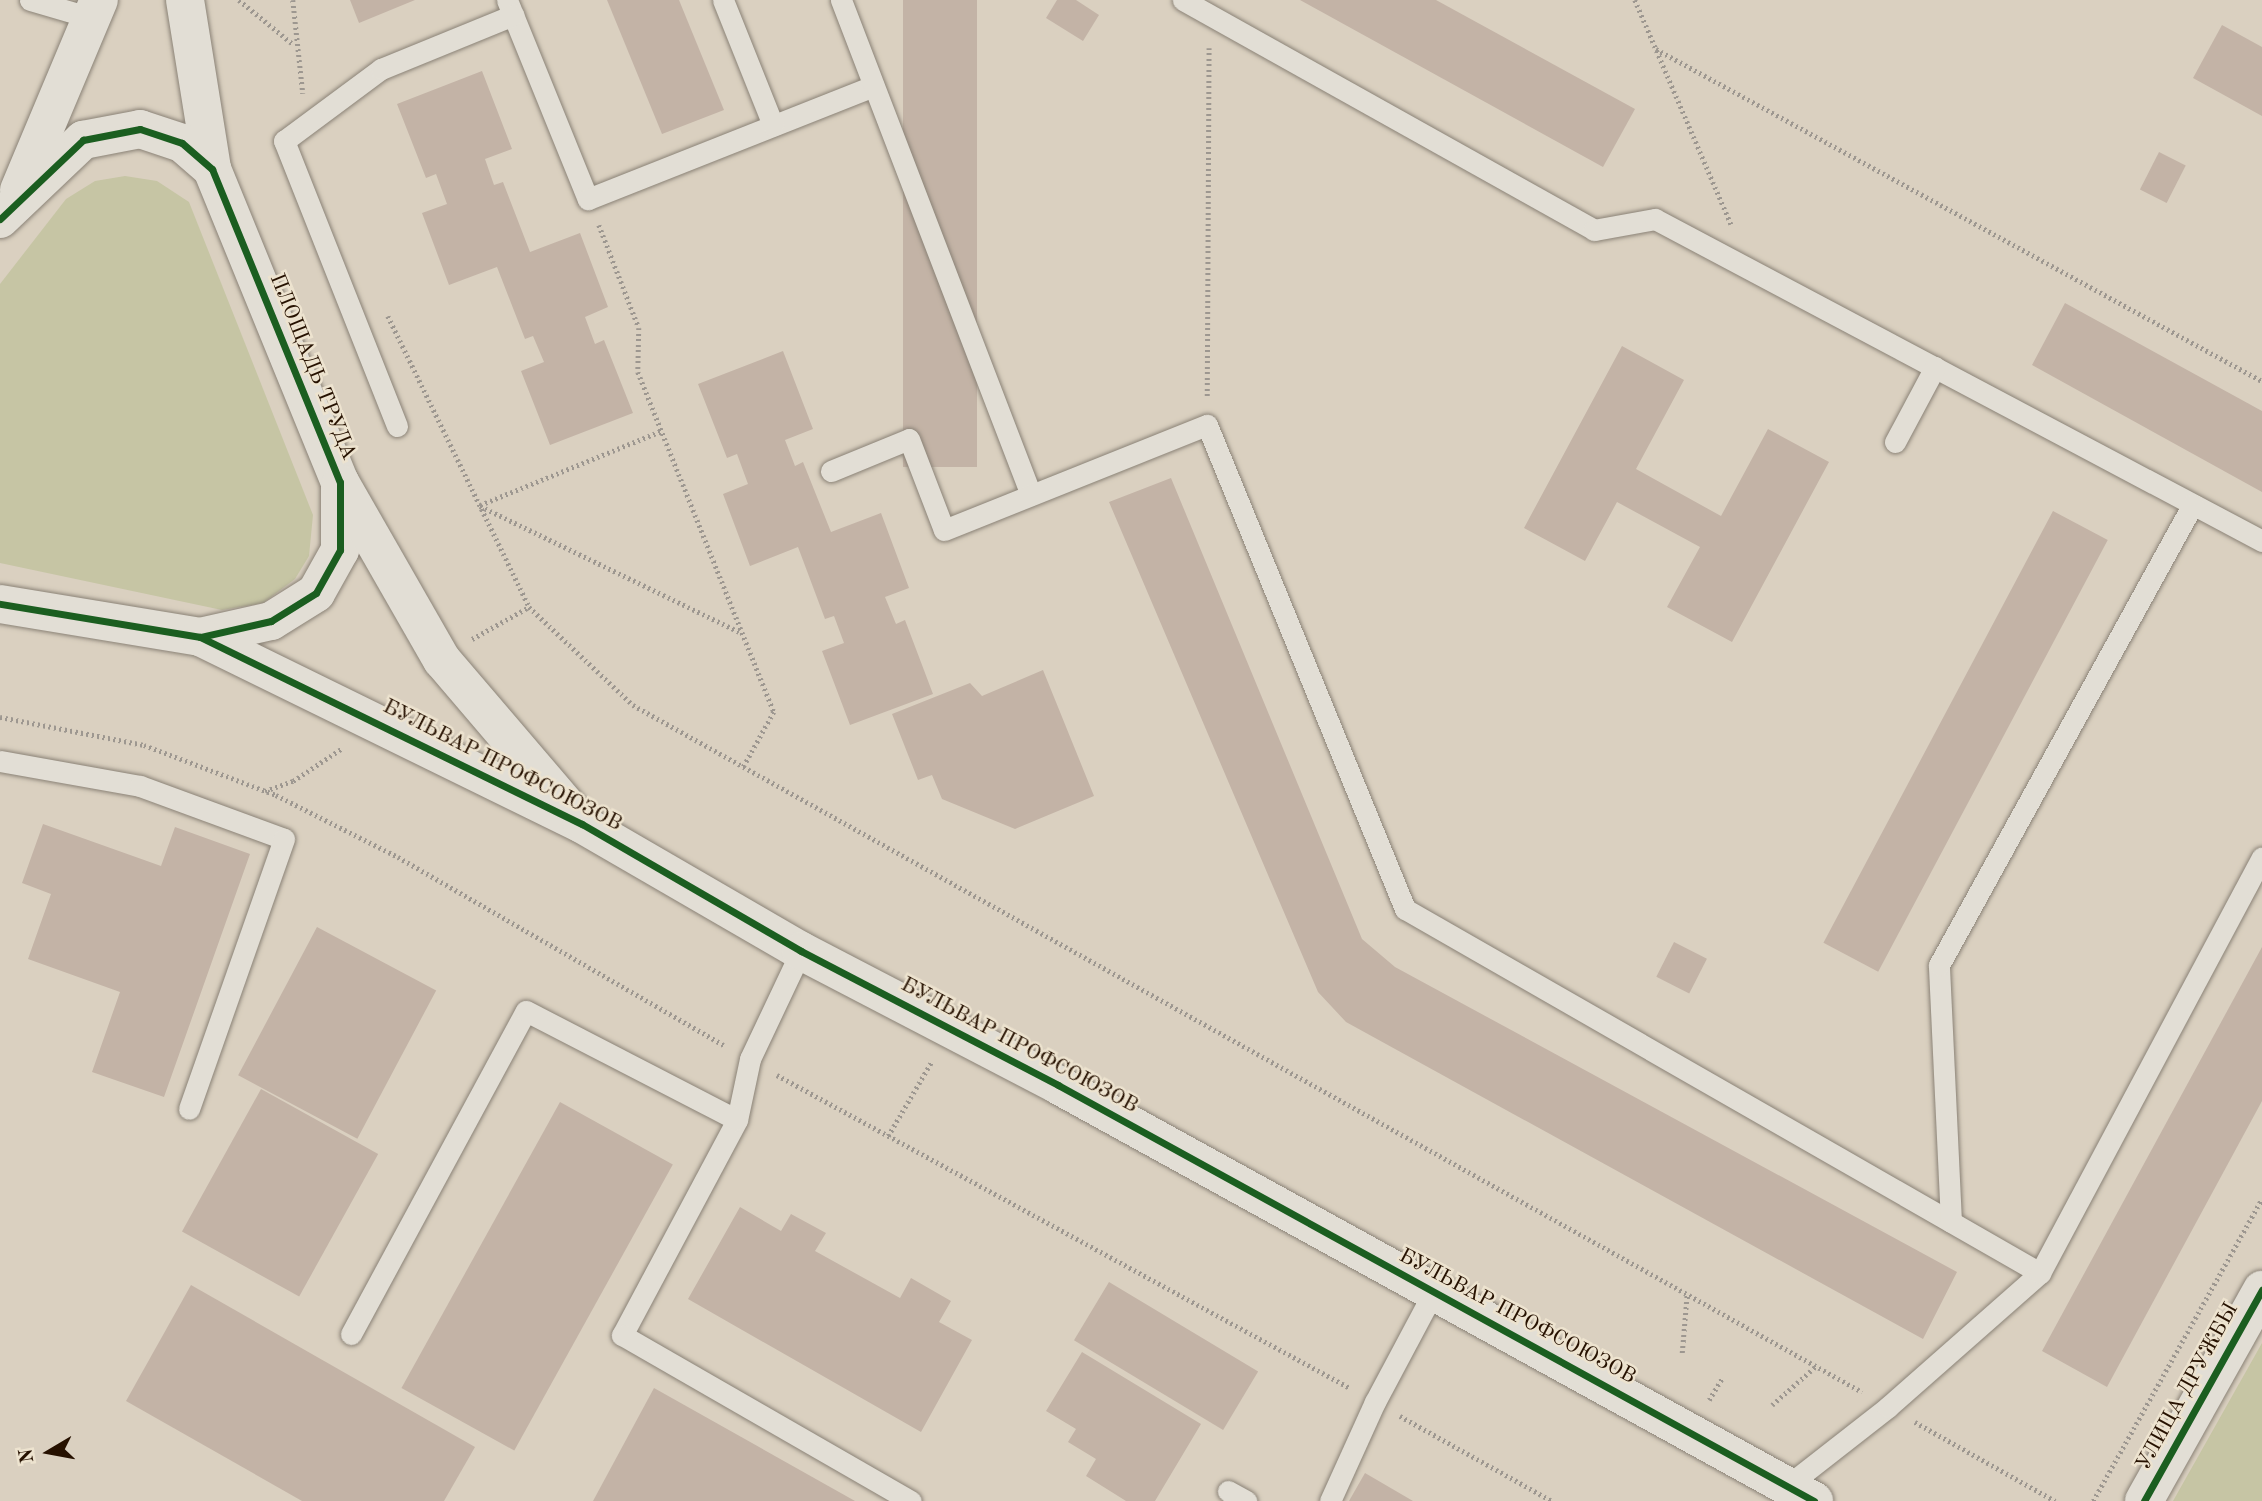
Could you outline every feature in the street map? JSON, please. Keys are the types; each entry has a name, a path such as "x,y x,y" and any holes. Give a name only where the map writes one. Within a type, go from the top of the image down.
{"street":[{"path":"185,0 212,169"},
{"path":"7,211 95,9"},
{"name":"ПЛОЩАДЬ ТРУДА","path":"0,604 200,637 271,621 317,593 340,550 340,482 212,169 182,143 140,129 83,140 7,211"},
{"name":"БУЛЬВАР ПРОФСОЮЗОВ","path":"340,482 442,660 582,824"},
{"name":"БУЛЬВАР ПРОФСОЮЗОВ","path":"200,637 582,824 802,951 1058,1084 1800,1493"},
{"name":"УЛИЦА ДРУЖБЫ","path":"2144,1501 2262,1290"}],"lane":[{"path":"30,0 95,9"},
{"path":"723,0 773,125"},
{"path":"841,0 1031,495"},
{"path":"1182,0 1594,230 1655,219 2262,541"},
{"path":"397,426 284,141 380,69 510,8 588,199 873,86"},
{"path":"1895,442 1935,368"},
{"path":"831,471 909,439 944,530 1207,425 1405,909 2040,1273"},
{"path":"1951,1222 1939,965 2193,504"},
{"path":"0,761 140,786 284,839 189,1109"},
{"path":"1800,1493 1888,1407 2040,1273 2262,858"},
{"path":"802,951 750,1059 737,1120 622,1335 911,1501"},
{"path":"351,1334 526,1011 737,1120"},
{"path":"1330,1501 1375,1402 1434,1291"}],"path":[{"path":"239,0 295,45"},
{"path":"293,0 295,45 310,122"},
{"path":"1635,0 1750,270"},
{"path":"1207,425 1209,15"},
{"path":"1656,49 2262,381"},
{"path":"588,199 639,328 638,372 740,633 774,712 743,768"},
{"path":"383,303 529,607 634,705 2055,1501"},
{"path":"479,505 661,431"},
{"path":"479,505 740,633"},
{"path":"461,646 529,607"},
{"path":"0,718 145,745 265,791 398,857 750,1059 1552,1501"},
{"path":"265,791 293,781 346,746"},
{"path":"888,1136 920,1083"},
{"path":"2093,1501 2262,1199"},
{"path":"1682,1353 1687,1294"},
{"path":"1772,1405 1815,1366"}],"green space":[{"path":"125,176 157,181 189,202 313,515 309,556 295,579 263,603 222,610 0,563 0,284 66,199 95,181"},
{"path":"2262,1343 2262,1501 2173,1501"}],"building":[{"path":"350,0 415,0 359,23"},
{"path":"607,0 679,0 724,110 662,134"},
{"path":"903,0 977,0 977,467 903,467"},
{"path":"1057,0 1076,0 1099,15 1083,41 1046,18"},
{"path":"1300,0 1436,0 1635,109 1603,167"},
{"path":"2222,25 2262,47 2262,116 2193,78"},
{"path":"482,71 512,149 485,159 494,185 503,182 530,252 580,233 608,307 585,317 595,344 604,340 633,413 550,445 521,371 544,362 533,336 525,339 497,267 449,285 422,213 447,204 436,174 426,178 397,104"},
{"path":"2159,152 2186,166 2167,203 2140,189"},
{"path":"2065,303 2262,411 2262,492 2032,365"},
{"path":"1622,346 1684,380 1636,469 1721,516 1768,429 1829,462 1732,642 1667,607 1700,547 1617,502 1585,561 1524,528"},
{"path":"783,351 813,429 785,440 795,466 803,462 831,532 881,513 909,588 885,597 896,624 905,620 933,694 850,725 822,651 844,643 834,616 825,619 798,547 750,566 723,494 748,484 737,454 727,458 698,384"},
{"path":"1171,478 1362,939 1395,967 1957,1272 1923,1339 1346,1022 1318,992 1109,502"},
{"path":"2053,511 2108,540 1878,972 1823,943"},
{"path":"1043,670 1094,796 1015,829 942,799 932,775 918,780 892,714 970,683 982,696"},
{"path":"43,824 161,866 175,827 250,854 164,1097 92,1072 120,992 28,959 51,894 22,883"},
{"path":"317,927 436,990 357,1139 238,1075"},
{"path":"1674,942 1707,959 1689,994 1656,977"},
{"path":"2262,947 2262,1101 2107,1387 2042,1351"},
{"path":"261,1089 378,1154 299,1297 182,1232"},
{"path":"560,1102 673,1165 514,1451 401,1388"},
{"path":"740,1207 781,1231 791,1214 826,1233 815,1251 900,1298 911,1278 951,1301 939,1322 972,1340 921,1432 688,1299"},
{"path":"1109,1282 1258,1372 1223,1430 1074,1340"},
{"path":"191,1285 475,1447 444,1501 302,1501 126,1401"},
{"path":"1082,1352 1201,1424 1155,1501 1126,1501 1086,1476 1096,1459 1068,1442 1076,1429 1046,1411"},
{"path":"654,1388 855,1501 593,1501"},
{"path":"1365,1473 1413,1501 1349,1501"}],"cycle path":[{"path":"0,219 83,140 140,129 182,143 212,169 340,482 340,550 316,593 271,621 200,637 0,604"},
{"path":"200,637 582,824 801,951 1058,1085 1814,1501"},
{"path":"2144,1501 2262,1290"}]}
